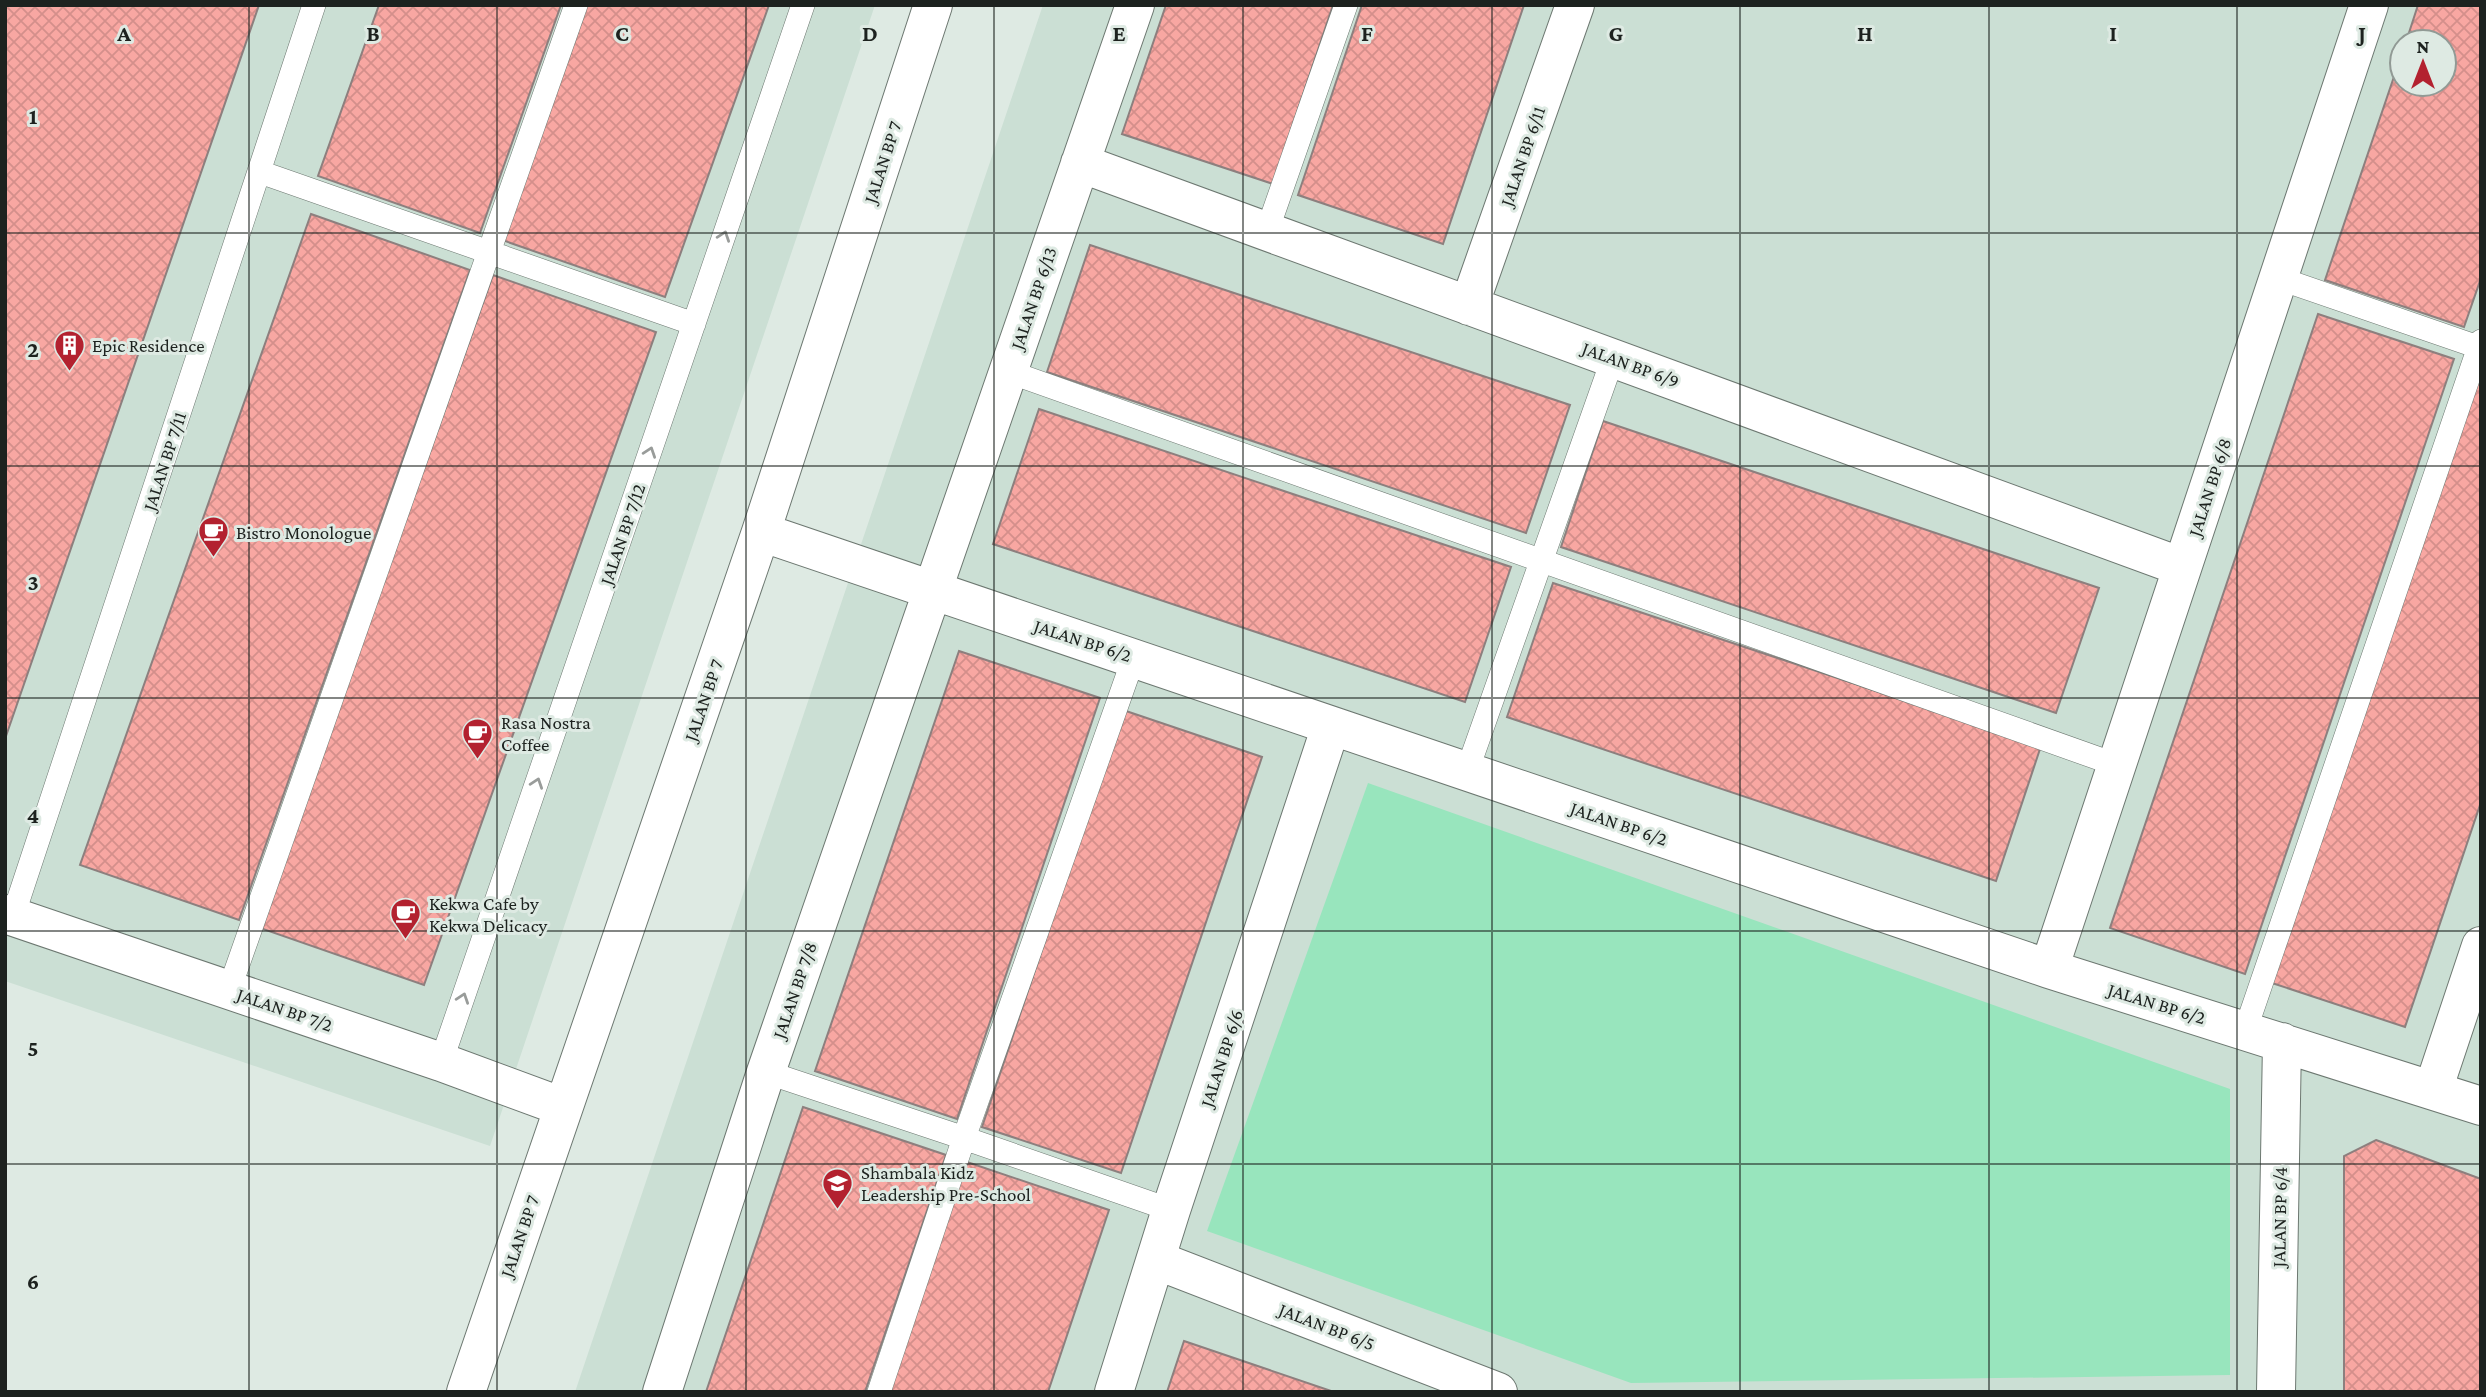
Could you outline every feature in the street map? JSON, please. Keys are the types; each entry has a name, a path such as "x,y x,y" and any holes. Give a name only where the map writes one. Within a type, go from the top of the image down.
{"street":[{"name":"JALAN BP 7","path":"466,1392 761,532 933,5"},
{"name":"JALAN BP 6/13","path":"931,590 1135,5"},
{"name":"JALAN BP 6/11","path":"1469,306 1574,5"},
{"name":"JALAN BP 6/8","path":"2049,969 2369,5"},
{"name":"JALAN BP 6/9","path":"1080,163 2182,567"},
{"name":"JALAN BP 6/2","path":"761,532 2049,969 2481,1106"},
{"name":"JALAN BP 7/8","path":"662,1392 766,1072 931,590"},
{"name":"JALAN BP 6/6","path":"1114,1392 1171,1210 1331,726"},
{"name":"JALAN BP 7/2","path":"9,915 441,1062 563,1107"},
{"path":"2433,1090 2481,946"},
{"name":"JALAN BP 6/4","path":"2276,1392 2282,1042"},
{"name":"JALAN BP 6/5","path":"1156,1260 1498,1392"}],"lane":[{"name":"JALAN BP 7/11","path":"9,915 314,5"},
{"path":"229,990 576,5"},
{"name":"JALAN BP 7/12","path":"441,1062 803,5"},
{"path":"1267,231 1346,5"},
{"path":"260,172 694,324"},
{"path":"2245,1031 2480,345 2278,278"},
{"path":"1466,771 1613,358"},
{"path":"1007,371 2117,765"},
{"path":"879,1392 964,1138 1134,657"},
{"path":"766,1072 1171,1210"}],"shaded area":[{"path":"5,5 875,5 490,1146 5,981"},
{"path":"1043,5 2481,5 2481,1392 575,1392"}],"green space":[{"path":"1368,783 2230,1089 2230,1375 1631,1383 1207,1231"}],"building":[{"name":"Epic Residence","path":"5,5 259,5 5,739"},
{"path":"379,5 561,5 480,233 318,176"},
{"path":"586,5 769,5 665,297 502,240"},
{"path":"1166,5 1333,5 1273,184 1122,134"},
{"path":"1362,5 1524,5 1443,244 1298,195"},
{"path":"2418,5 2481,5 2481,278 2464,327 2325,280 2388,94 2388,98 2458,98 2458,28 2411,28"},
{"path":"311,214 470,270 239,920 80,865"},
{"path":"1090,245 1570,405 1526,533 1047,372"},
{"path":"493,275 656,332 424,985 260,928"},
{"path":"2318,314 2454,359 2245,974 2110,928"},
{"path":"2481,370 2481,802 2405,1027 2269,982"},
{"path":"1039,409 1511,567 1465,702 993,544"},
{"path":"1603,421 2099,588 2056,713 1561,547"},
{"path":"1553,583 2041,746 1996,881 1507,717"},
{"path":"959,651 1100,698 957,1119 815,1071"},
{"path":"1123,710 1262,757 1121,1173 982,1127"},
{"path":"803,1107 946,1155 865,1392 706,1392"},
{"path":"2376,1140 2481,1179 2481,1392 2344,1392 2344,1156"},
{"path":"967,1162 1109,1210 1048,1392 889,1392"},
{"path":"1184,1341 1334,1392 1167,1392"}],"place":[{"name":"Epic Residence","path":"69,372"},
{"name":"Bistro Monologue","path":"213,559"},
{"name":"Rasa Nostra Coffee","path":"478,760"},
{"name":"Kekwa Cafe by Kekwa Delicacy","path":"406,941"},
{"name":"Shambala Kidz Leadership Pre-School","path":"838,1210"}]}
